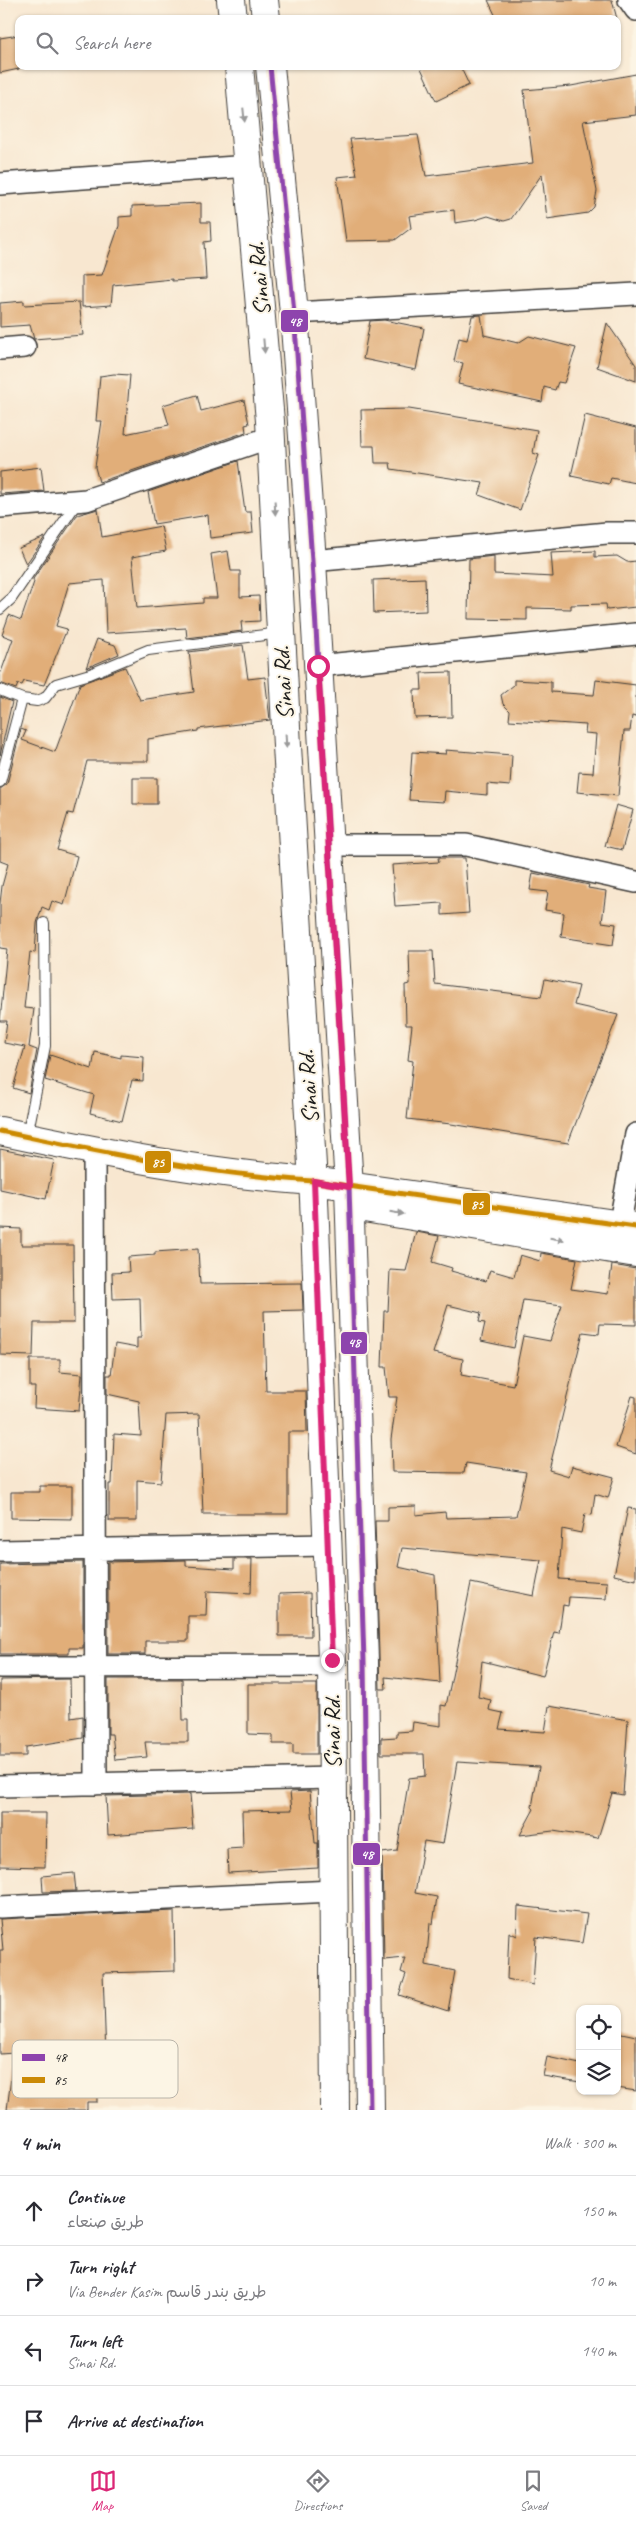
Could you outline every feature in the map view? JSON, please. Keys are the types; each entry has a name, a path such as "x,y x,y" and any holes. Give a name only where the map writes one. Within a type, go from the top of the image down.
{"main road":[{"name":"Sinai Rd.","path":"239,70 271,437 314,1190 332,1666 335,2110"},
{"path":"270,70 294,313 312,561 348,1196 364,1661 370,2110"},
{"path":"0,1131 94,1150 271,1178 314,1190 348,1196 627,1238"}],"street":[{"path":"629,0 636,10"},
{"path":"232,9 266,5"},
{"path":"0,184 249,166"},
{"path":"294,313 636,294"},
{"path":"0,349 25,347"},
{"path":"0,507 86,500 271,437"},
{"path":"312,561 607,533 636,533"},
{"path":"318,666 636,634"},
{"path":"327,845 466,845 636,882"},
{"path":"627,1238 636,1134"},
{"path":"94,1150 96,1784"},
{"path":"0,1552 328,1545"},
{"path":"0,1668 332,1666"},
{"path":"0,1786 332,1778"},
{"path":"0,1907 333,1891"}],"lane":[{"path":"0,609 10,599 78,500"},
{"path":"0,690 22,699 37,701 45,698 56,684 90,674 148,650 281,632"},
{"path":"0,782 22,699"},
{"path":"27,1137 45,1046 44,923"}],"building":[{"path":"488,0 612,0 616,15 495,15"},
{"path":"15,36 15,70 0,73 0,38"},
{"path":"422,70 462,70 469,85 436,101"},
{"path":"636,74 636,115 583,121 597,191 594,207 588,213 547,219 542,174 511,219 504,221 488,216 455,223 454,210 409,216 411,228 395,240 346,241 337,177 357,175 350,139 418,135 426,176 533,163 524,90 571,86"},
{"path":"201,203 201,222 210,222 211,241 204,242 206,279 172,281 172,279 113,285 111,305 82,307 82,276 102,275 119,226 119,217 132,216 132,206"},
{"path":"24,301 24,305 79,302 83,335 34,339 30,325 0,327 0,303"},
{"path":"481,315 484,335 518,343 529,336 576,348 564,383 558,382 555,390 544,387 542,402 458,384 463,363 454,361 459,338 467,340 472,316"},
{"path":"384,320 424,328 416,370 363,359 370,321"},
{"path":"607,323 636,365 636,381 597,367"},
{"path":"114,374 130,375 125,434 169,425 163,405 197,395 201,411 244,400 249,424 245,425 246,432 99,482 95,467 102,421 96,421 100,376"},
{"path":"409,409 537,430 533,453 539,455 520,510 479,495 483,483 391,469 390,463 375,463 374,446 362,446 361,410"},
{"path":"585,415 636,428 636,483 611,478 609,484 571,476"},
{"path":"238,461 245,512 251,512 253,533 210,538 208,515 154,524 148,492"},
{"path":"41,467 44,491 0,494 0,472"},
{"path":"98,509 102,537 161,526 166,551 132,557 137,608 203,603 203,598 217,598 211,554 228,551 231,571 240,571 240,597 259,596 260,621 241,622 242,631 187,638 186,628 106,633 104,580 69,583 56,626 67,629 44,685 24,681 22,685 18,684 16,689 0,683 0,675 13,639 2,635 9,615 21,620 34,582 33,579 77,515"},
{"path":"45,537 26,564 19,548"},
{"path":"595,551 595,557 617,556 627,562 636,561 636,607 607,610 606,604 571,605 571,609 527,608 527,620 468,619 469,559 494,556 494,574 553,577 551,553"},
{"path":"425,578 426,611 374,613 373,580"},
{"path":"97,639 115,645 119,654 86,668"},
{"path":"243,645 248,679 265,677 270,720 198,729 198,731 148,739 148,761 87,761 73,814 68,813 57,850 77,856 64,905 52,901 49,910 42,907 37,923 35,953 30,952 24,1008 34,1009 29,1047 37,1050 29,1093 13,1088 25,1047 4,1043 7,1021 0,1021 7,949 0,948 0,903 8,864 0,861 0,789 7,784 21,729 26,731 22,740 55,752 80,684 125,667 140,700 194,692 189,652"},
{"path":"451,672 452,717 415,718 414,690 422,690 421,673"},
{"path":"514,680 551,682 551,692 594,695 596,680 636,685 636,717 632,716 630,731 624,731 618,796 577,792 579,772 593,773 596,734 585,733 586,725 509,720 510,711 503,704 501,695 514,685"},
{"path":"0,697 12,702 0,755"},
{"path":"445,750 512,755 510,786 487,784 487,795 445,791 444,802 409,800 412,752 446,754"},
{"path":"133,778 157,778 157,804 133,804"},
{"path":"616,805 633,810 622,850 605,846"},
{"path":"438,858 465,858 469,913 442,915 442,903 395,906 392,865 439,862"},
{"path":"533,873 589,885 588,888 606,891 602,922 616,924 613,945 561,937 564,913 545,910 548,892 530,890"},
{"path":"409,951 433,951 435,984 541,997 545,979 579,986 574,1005 618,1015 568,1143 451,1124 407,1119 413,1061 408,1060 412,1025 406,1025 405,985 410,984"},
{"path":"95,1052 121,1058 121,1055 144,1057 143,1081 132,1080 122,1121 90,1113 94,1095 45,1080 50,1055 92,1069"},
{"path":"0,1149 54,1160 46,1199 0,1189"},
{"path":"0,1228 21,1229 21,1245 73,1245 74,1323 34,1323 33,1356 0,1355"},
{"path":"416,1232 439,1236 432,1262 452,1268 451,1271 486,1281 490,1270 514,1277 520,1255 540,1261 541,1253 577,1259 571,1289 608,1294 612,1265 636,1269 636,1325 600,1324 599,1334 583,1332 549,1470 569,1476 572,1466 614,1477 608,1498 595,1494 592,1515 585,1514 581,1533 562,1529 559,1579 607,1582 606,1599 569,1597 568,1606 563,1605 559,1633 554,1632 543,1676 482,1661 478,1697 491,1700 489,1710 503,1713 499,1729 545,1732 549,1706 628,1720 623,1795 612,1793 598,1838 553,1831 520,1835 534,1809 532,1807 539,1767 457,1762 443,1844 424,1841 415,1893 437,1897 433,1924 430,1923 426,1965 455,1971 448,2011 399,1995 406,1974 401,1972 405,1958 384,1960 382,1853 397,1851 409,1778 425,1776 424,1754 381,1754 381,1738 397,1737 397,1732 412,1731 413,1722 441,1726 441,1705 446,1706 471,1583 534,1596 541,1560 402,1548 398,1567 435,1575 440,1683 385,1677 386,1689 380,1689 375,1521 388,1521 388,1507 416,1506 416,1515 445,1512 446,1518 516,1516 526,1472 466,1463 464,1473 392,1472 391,1439 397,1397 389,1397 386,1367 382,1367 384,1311 388,1311 390,1270 406,1271","holes":["523,1300 562,1305 550,1341 523,1336 513,1385 461,1375 463,1359 433,1353 448,1305 481,1313 479,1322 485,1323 481,1341 514,1348"]},
{"path":"198,1249 200,1284 302,1283 303,1310 264,1311 266,1391 306,1391 307,1432 288,1432 288,1514 203,1514 199,1414 166,1415 161,1482 137,1480 137,1521 109,1521 109,1484 112,1484 114,1434 141,1436 139,1401 107,1394 107,1375 111,1375 115,1344 137,1348 137,1338 141,1338 140,1298 113,1299 112,1273 129,1272 128,1257 155,1255 155,1252"},
{"path":"30,1359 60,1359 60,1372 82,1374 79,1411 34,1408 35,1387 30,1387"},
{"path":"632,1396 636,1397 636,1454 616,1447"},
{"path":"40,1486 72,1486 72,1519 11,1518 11,1492 40,1492"},
{"path":"628,1508 636,1509 636,1580 614,1575"},
{"path":"234,1559 252,1559 251,1593 207,1591 206,1616 188,1616 188,1641 145,1641 145,1654 108,1654 108,1562 186,1560 186,1566 234,1569"},
{"path":"83,1562 83,1648 69,1648 69,1654 0,1654 0,1564"},
{"path":"310,1593 311,1636 279,1636 279,1594"},
{"path":"70,1679 71,1718 83,1716 83,1738 26,1747 26,1756 0,1756 0,1680"},
{"path":"108,1679 182,1679 183,1720 188,1720 188,1742 145,1742 147,1757 115,1760 112,1734 108,1734"},
{"path":"248,1684 317,1684 317,1754 293,1754 293,1744 273,1744 273,1735 248,1734"},
{"path":"310,1791 315,1843 318,1843 318,1868 228,1873 227,1849 243,1848 242,1811 292,1810 290,1792"},
{"path":"190,1794 193,1829 108,1835 106,1796"},
{"path":"0,1813 46,1813 45,1867 0,1866"},
{"path":"74,1873 76,1891 43,1892 42,1876"},
{"path":"518,1906 587,1914 582,1943 536,1937 533,1985 507,1979 509,1932 517,1936"},
{"path":"174,1911 175,1971 103,1973 105,2040 12,2040 12,2053 0,2054 0,1950 3,1950 0,1919"},
{"path":"621,2033 636,2036 636,2091 621,2089"},
{"path":"547,2057 576,2063 576,2081 543,2076"},
{"path":"12,2069 12,2098 97,2098 97,2102 87,2102 87,2110 7,2110"}],"transit line":[{"name":"48","path":"270,70 294,313 312,561 349,1187 364,1661 370,2110"},
{"name":"85","path":"0,1131 117,1155 195,1168 313,1181 636,1227"}],"route":[{"path":"318,666 327,845 349,1187 314,1181 332,1660"}]}
